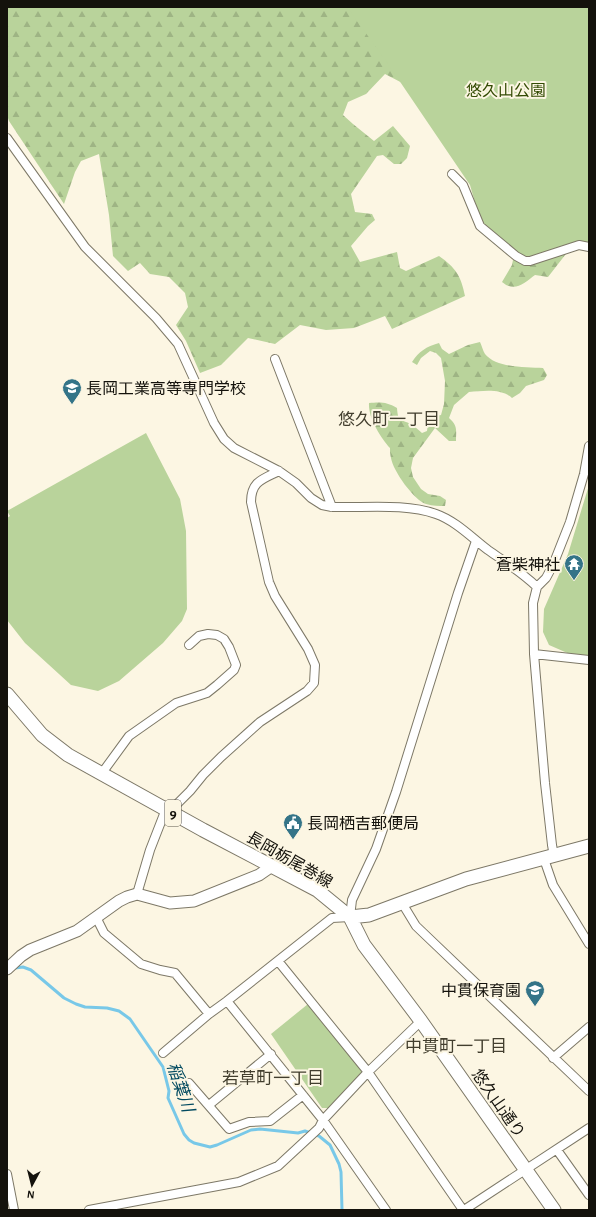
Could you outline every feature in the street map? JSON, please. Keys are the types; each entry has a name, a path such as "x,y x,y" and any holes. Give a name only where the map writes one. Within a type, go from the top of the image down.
{"main road":[{"name":"長岡栃尾巻線","path":"7,694 42,735 68,756 317,890 350,917"},
{"path":"350,917 369,915 466,879 589,846"},
{"path":"7,969 30,950 77,931 119,901 138,894 170,903 194,901 259,875 272,866"},
{"name":"悠久山通り","path":"350,917 364,945 421,1021 554,1210"}],"street":[{"path":"7,138 85,248 156,318 178,344 214,423 224,440 234,448 279,470 296,483 311,498 322,505 332,507 402,508 435,514 450,520 476,541 529,579 537,587"},
{"path":"452,174 463,185 480,226 516,256 525,261 530,261 579,245 589,247"},
{"path":"275,359 332,507"},
{"path":"589,446 584,474 568,528 553,565 546,578 537,587 533,603 534,654 545,784 552,845 549,857 553,885 589,944"},
{"path":"138,894 150,850 166,809 174,807 220,757 260,722 307,691 314,683 315,665 308,649 275,596 269,582 251,502 252,489 257,483 279,470"},
{"path":"163,1053 209,1014 332,918 350,917 352,900 376,849 396,792 458,593 476,541"},
{"path":"102,773 129,736 176,702 206,693 234,670 236,665 229,647 224,639 217,635 208,634 199,636 189,645"},
{"path":"534,654 589,660"},
{"path":"402,903 416,926 589,1092"},
{"path":"96,917 104,933 141,964 174,973 209,1014"},
{"path":"278,961 368,1072 463,1210 589,1128"},
{"path":"227,1001 323,1120 386,1210"},
{"path":"89,1210 239,1182 278,1166 319,1128 323,1120 368,1072 421,1021"},
{"path":"553,1058 589,1027"},
{"path":"208,1105 271,1054"},
{"path":"189,1083 230,1129 249,1122 270,1121 303,1095"},
{"path":"557,1150 589,1195"},
{"path":"7,1174 14,1210"}],"green space":[{"path":"7,7 589,7 576,241 548,277 535,275 523,284 515,287 511,287 502,282 512,265 516,245 410,87 385,74 366,94 348,102 343,115 374,141 393,126 410,146 407,158 401,164 394,164 383,155 377,156 351,194 355,212 372,214 375,220 351,246 360,262 397,252 400,268 406,271 439,256 450,264 457,273 462,283 465,296 392,329 385,316 354,328 326,330 300,325 275,344 248,338 221,365 200,373 186,341 176,325 188,307 185,293 169,277 150,274 140,263 128,271 113,256 109,215 99,154 81,161 75,172 64,204 9,121 7,115"},
{"name":"悠久山公園","path":"347,7 589,7 589,244 530,257 519,254 484,224 479,216 470,185 386,61"},
{"path":"480,342 485,354 496,362 512,366 543,368 547,375 544,380 526,386 520,393 512,398 497,391 469,392 454,405 449,418 455,426 456,441 449,441 435,428 413,458 411,468 413,477 421,489 428,494 440,496 446,500 445,506 426,504 410,491 396,470 391,457 390,448 379,433 373,421 369,409 369,403 384,403 393,406 397,408 398,416 401,420 412,425 422,433 427,431 428,423 432,417 441,415 444,404 445,381 441,358 436,353 430,351 421,358 417,365 412,362 423,350 439,343 442,349 449,354 468,345"},
{"path":"146,433 180,499 186,531 187,609 182,621 163,643 119,681 98,691 71,685 25,643 7,620 7,518 10,516 7,511"},
{"name":"蒼柴神社","path":"589,485 589,657 572,655 549,645 543,632 544,609 568,554"},
{"path":"308,1004 363,1072 329,1108 322,1108 271,1034"}],"waterway":[{"name":"稲葉川","path":"15,968 23,967 31,970 64,998 76,1004 85,1007 107,1008 119,1011 130,1019 163,1067 169,1091 168,1098 184,1134 194,1143 210,1147 251,1130 260,1129 298,1133 305,1131 319,1136 330,1145 339,1164 341,1172 342,1210"}],"place":[{"name":"長岡工業高等専門学校","path":"72,405"},
{"name":"蒼柴神社","path":"574,581"},
{"name":"長岡栖吉郵便局","path":"293,840"},
{"name":"中貫保育園","path":"535,1007"}],"district":[{"name":"悠久町一丁目","path":"389,419"},
{"name":"中貫町一丁目","path":"456,1046"},
{"name":"若草町一丁目","path":"273,1078"}]}
